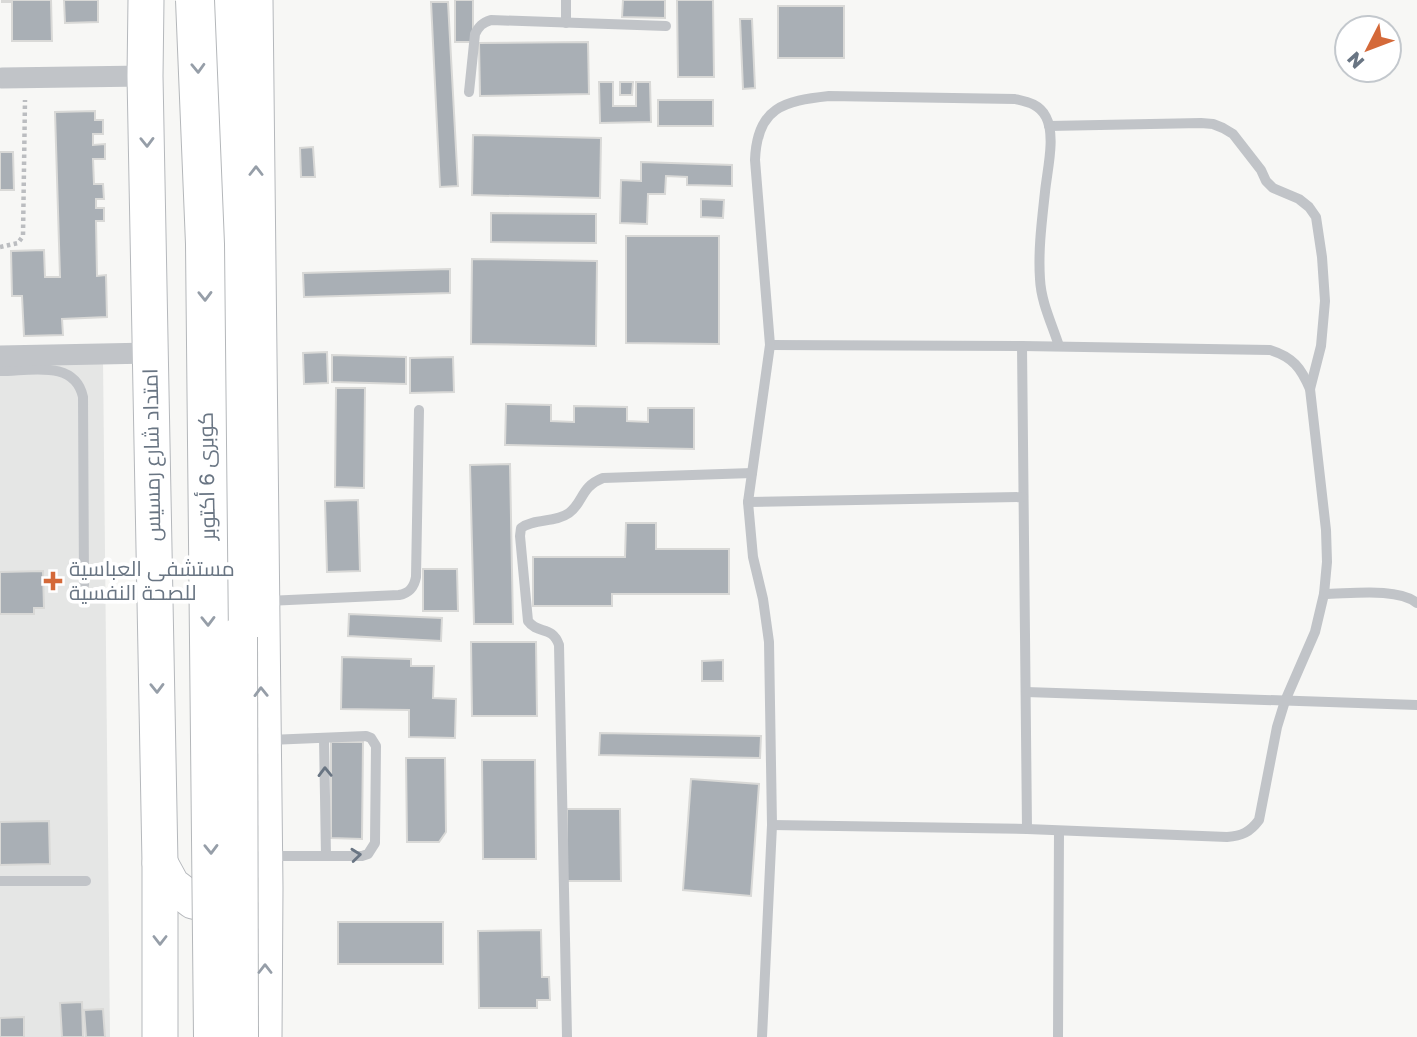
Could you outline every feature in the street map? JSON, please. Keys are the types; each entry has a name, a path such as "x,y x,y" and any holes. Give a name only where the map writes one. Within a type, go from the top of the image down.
{"highway":[{"name":"كوبرى 6 أكتوبر","path":"195,0 205,244 213,1037"},
{"name":"كوبرى 6 أكتوبر","path":"226,0 236,247 239,1037"}],"main road":[{"name":"امتداد شارع رمسيس","path":"146,0 145,76 160,863 160,1037"},
{"path":"255,0 264,1037"},
{"path":"160,863 172,885 193,901 218,907 243,902 264,872"}],"street":[{"path":"2,78 145,76"},
{"path":"0,356 151,354"}],"lane":[{"path":"566,0 566,23"},
{"path":"469,93 475,34 483,22 491,20 666,26"},
{"path":"762,1037 772,825 769,642 765,609 753,557 748,502 770,345 755,160 756,142 762,126 772,113 786,103 829,96 1015,99 1040,108 1049,126 1050,146 1041,235 1040,279 1045,305 1059,346"},
{"path":"1049,126 1213,124 1233,134 1273,188 1310,207 1316,218 1325,301 1321,346 1310,389"},
{"path":"770,345 1270,350 1285,355 1305,376 1310,389 1326,530 1327,562 1324,594 1315,632 1285,701 1277,727 1259,820 1251,830 1240,836 772,825"},
{"path":"1022,346 1027,830"},
{"path":"0,371 54,370 66,373 76,380 81,388 84,585"},
{"path":"260,601 399,595 411,590 416,577 419,410"},
{"path":"567,1037 559,645 552,633 535,629 528,621 521,528 567,515 589,486 603,478 752,472"},
{"path":"748,502 1024,496"},
{"path":"1324,594 1394,593 1417,603"},
{"path":"1026,692 1417,705"},
{"path":"262,740 366,736 371,738 376,746 373,849 362,856 326,856 264,872"},
{"path":"324,738 326,856"},
{"path":"1058,1037 1059,831"},
{"path":"0,881 86,881"}],"path":[{"path":"0,247 18,243 23,236 25,78"}],"shaded area":[{"name":"مستشفى العباسية للصحة النفسية","path":"103,358 110,1037 0,1037 0,360"}],"building":[{"path":"2,0 51,0 52,41 12,41 12,2"},
{"path":"64,0 98,0 98,22 65,23"},
{"path":"455,0 473,0 473,42 455,42"},
{"path":"623,0 665,0 665,18 622,17"},
{"path":"677,0 713,0 714,77 678,77"},
{"path":"431,2 448,2 458,186 440,187"},
{"path":"778,6 844,6 844,58 778,58"},
{"path":"740,19 752,19 755,88 743,89"},
{"path":"588,42 589,94 480,96 479,43"},
{"path":"599,82 613,82 613,106 636,106 636,82 650,82 651,122 600,123"},
{"path":"620,82 633,82 632,95 620,95"},
{"path":"658,100 713,100 713,126 658,126"},
{"path":"95,111 95,120 103,120 103,134 93,134 93,145 105,144 105,159 93,159 94,184 103,184 104,199 96,199 96,208 104,208 104,221 96,221 97,276 106,275 107,317 62,319 63,335 24,336 22,296 12,296 11,251 44,250 45,277 60,277 55,112"},
{"path":"473,135 601,138 600,198 472,195"},
{"path":"313,147 315,177 301,177 300,148"},
{"path":"0,152 13,152 14,190 0,190"},
{"path":"641,162 732,165 732,186 687,185 687,177 666,176 665,194 648,194 647,224 620,223 621,180 641,181"},
{"path":"701,199 724,200 723,218 701,217"},
{"path":"491,213 596,214 596,243 491,242"},
{"path":"626,236 719,236 719,344 626,343"},
{"path":"472,259 597,261 596,346 471,344"},
{"path":"450,269 450,293 304,297 303,273"},
{"path":"327,352 328,383 304,384 303,353"},
{"path":"332,355 406,357 406,384 332,382"},
{"path":"453,357 454,392 410,393 410,358"},
{"path":"336,388 365,388 364,488 335,487"},
{"path":"506,404 551,405 551,421 574,422 574,406 627,407 627,421 648,422 648,408 694,408 694,449 505,445"},
{"path":"510,464 513,624 474,624 470,465"},
{"path":"358,500 360,571 327,572 325,501"},
{"path":"626,523 656,523 656,549 729,549 729,594 612,594 612,606 533,606 533,557 625,557"},
{"path":"423,569 457,569 458,611 423,611"},
{"path":"43,571 44,608 34,608 34,614 0,614 0,572"},
{"path":"349,614 442,618 441,641 348,636"},
{"path":"471,642 536,642 537,716 472,716"},
{"path":"342,657 411,659 411,666 434,666 433,698 456,699 455,738 409,737 409,710 341,709"},
{"path":"723,660 723,681 702,681 702,661"},
{"path":"600,733 761,736 760,758 599,755"},
{"path":"331,742 363,742 362,839 331,838"},
{"path":"406,758 445,758 446,832 439,842 407,842"},
{"path":"482,760 535,760 536,859 483,859"},
{"path":"691,779 759,784 751,896 683,890"},
{"path":"567,809 620,809 621,881 567,881"},
{"path":"49,821 50,864 0,865 0,822"},
{"path":"338,922 443,922 443,964 338,964"},
{"path":"541,930 542,977 549,977 550,1000 537,1000 537,1008 479,1008 478,931"},
{"path":"82,1002 83,1037 62,1037 60,1003"},
{"path":"103,1009 105,1037 86,1037 84,1010"},
{"path":"24,1017 24,1037 0,1037 0,1018"}],"place":[{"name":"مستشفى العباسية للصحة النفسية","path":"53,581"}]}
